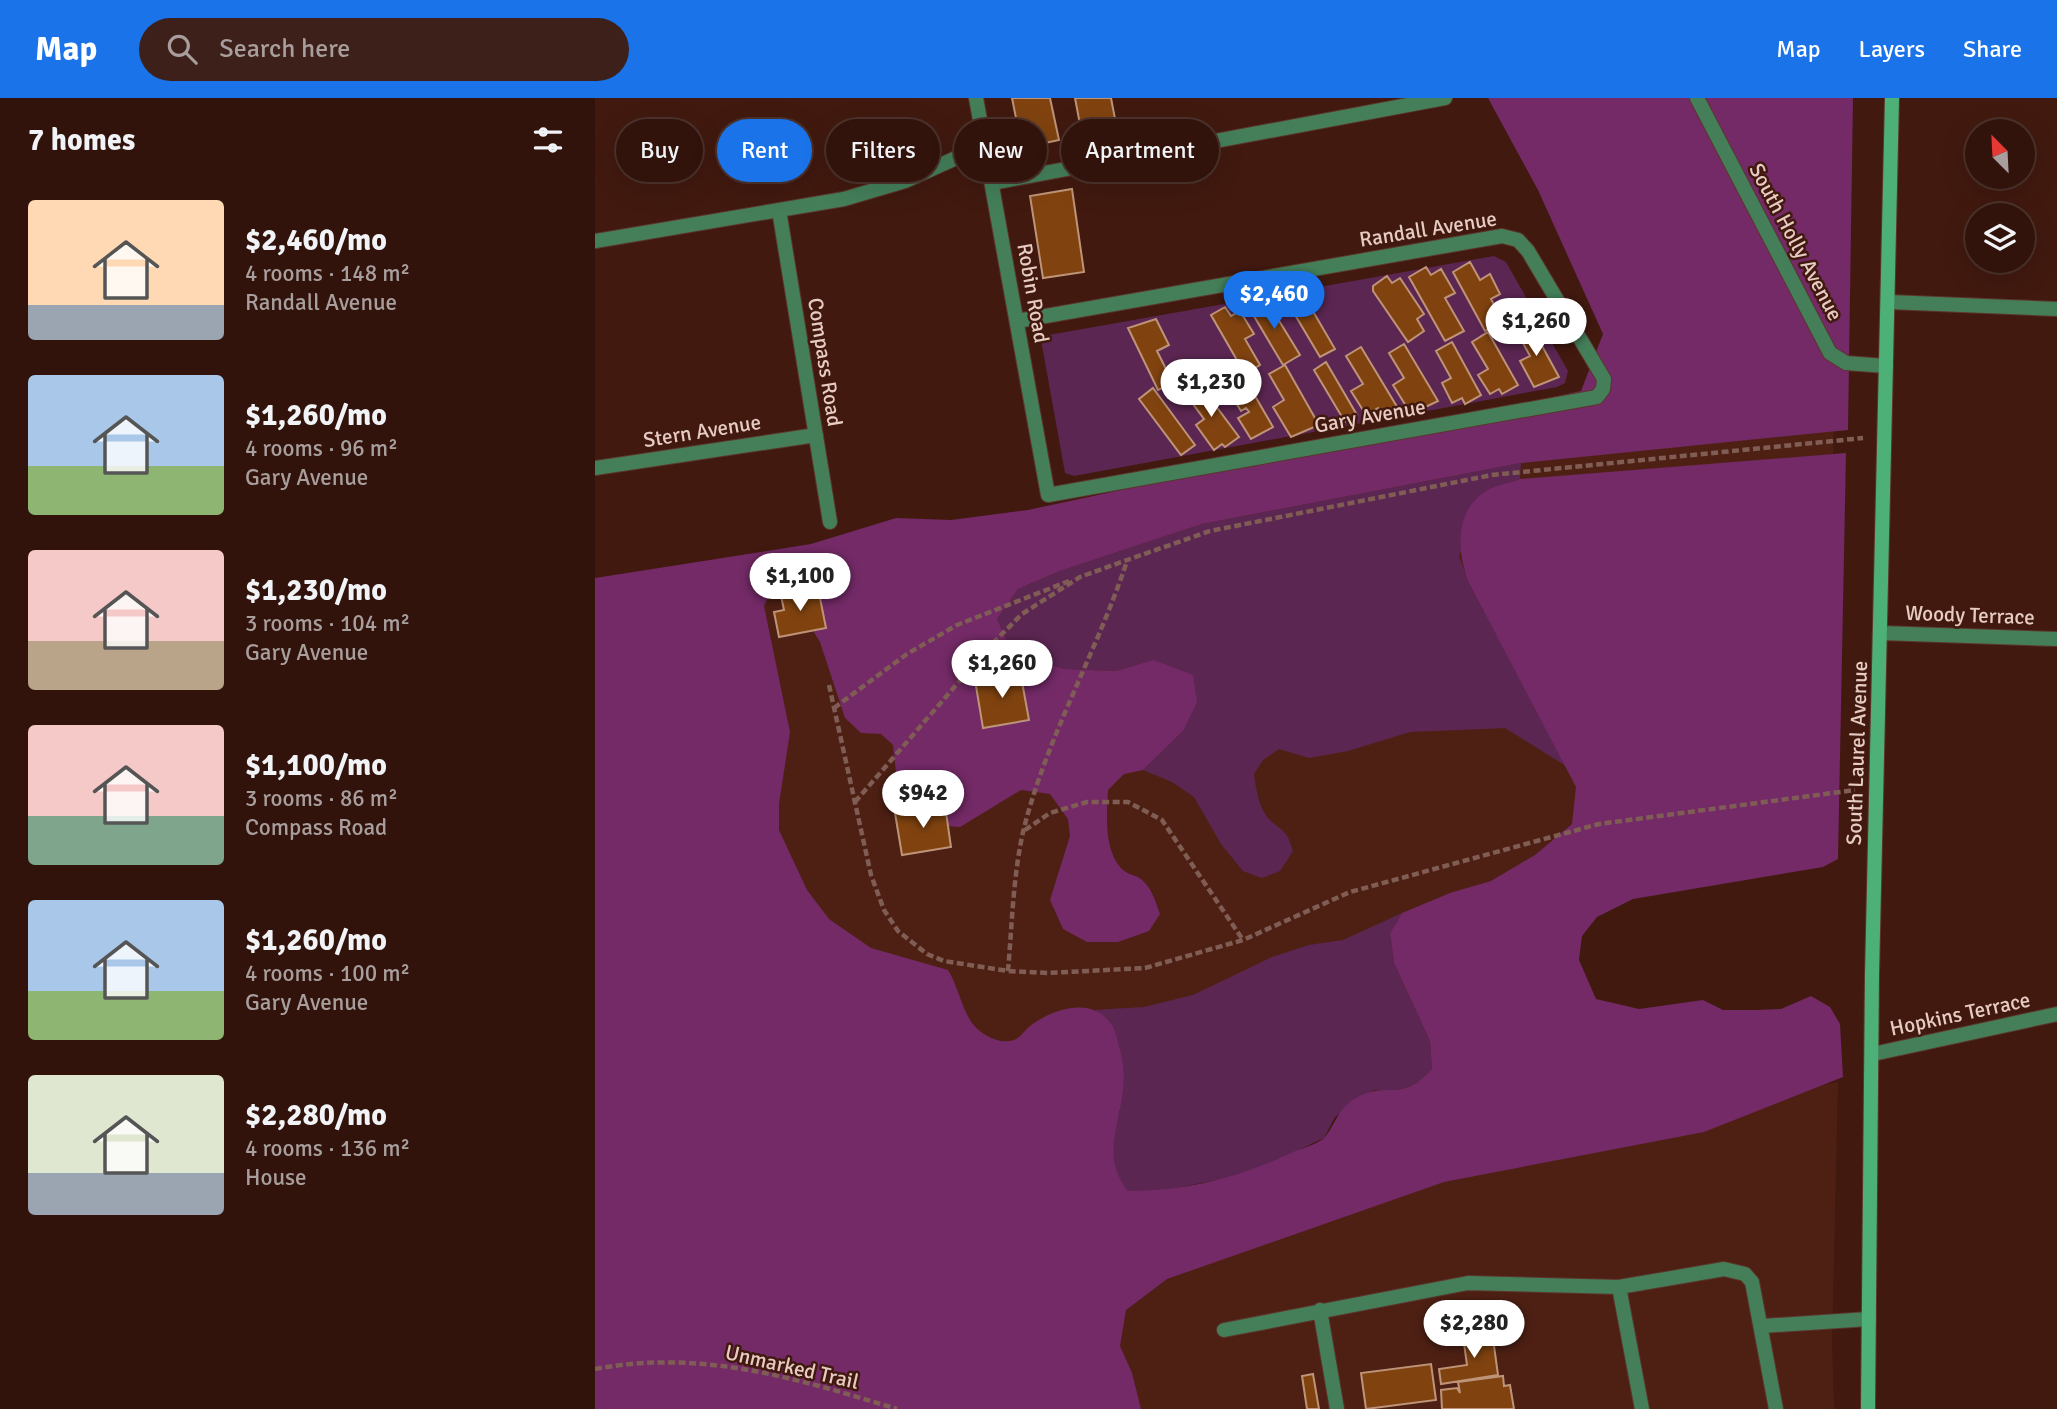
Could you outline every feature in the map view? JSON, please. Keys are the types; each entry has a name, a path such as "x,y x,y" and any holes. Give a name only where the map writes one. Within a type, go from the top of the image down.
{"street":[{"name":"Robin Road","path":"977,98 981,119"},
{"path":"992,183 1445,98"},
{"name":"South Holly Avenue","path":"1697,98 1830,353 1846,363 1887,366"},
{"name":"South Laurel Avenue","path":"1868,1409 1877,787 1892,98"},
{"path":"595,241 880,190 954,158"},
{"name":"Robin Road","path":"992,183 1048,495"},
{"name":"Compass Road","path":"779,210 830,522"},
{"name":"Randall Avenue","path":"1017,321 1502,236 1518,240 1528,251 1560,308"},
{"path":"1889,302 2057,309"},
{"name":"Gary Avenue","path":"1048,495 1597,397 1603,389 1604,379 1560,308"},
{"name":"Stern Avenue","path":"595,468 816,435"},
{"name":"Woody Terrace","path":"1881,633 2057,639"},
{"name":"Hopkins Terrace","path":"1873,1054 2057,1014"},
{"path":"1224,1330 1468,1283 1619,1287 1735,1270 1745,1274 1752,1282 1776,1409"},
{"path":"1619,1287 1642,1409"},
{"path":"1320,1310 1337,1409"},
{"path":"1762,1326 1869,1319"}],"path":[{"path":"834,708 907,654 957,625 1080,577 1210,531 1492,475 1885,436"},
{"path":"1008,971 1016,876 1024,831 1047,762 1127,560"},
{"path":"855,802 1022,614 1080,577"},
{"path":"829,685 871,875 884,910 898,931 927,954 944,961 1008,971 1048,973 1145,968 1244,940 1350,892 1599,824 1877,787"},
{"path":"1024,831 1051,813 1087,802 1128,802 1162,820 1244,940"},
{"name":"Unmarked Trail","path":"595,1369 640,1361 734,1366 827,1388 897,1409"}],"shaded area":[{"path":"1488,98 1853,98 1848,430 1521,463 1202,524 1060,571 1018,589 997,619 1007,641 1024,657 1065,669 1116,671 1153,660 1193,675 1197,702 1183,731 1143,770 1124,774 1108,790 1108,832 1112,853 1123,870 1146,884 1160,914 1149,931 1118,942 1087,942 1063,929 1050,900 1070,836 1068,819 1050,794 1021,790 960,827 916,824 899,800 893,745 881,734 861,733 845,718 820,642 800,610 799,594 788,578 776,582 764,606 790,732 779,804 779,830 807,890 829,919 871,948 948,970 968,1017 985,1035 996,1040 1014,1040 1038,1020 1068,1009 1089,1009 1109,1021 1116,1036 1124,1072 1113,1154 1120,1179 1128,1191 1192,1185 1253,1169 1323,1139 1344,1107 1356,1098 1367,1093 1411,1086 1432,1069 1430,1041 1394,963 1390,933 1402,913 1450,893 1491,881 1535,855 1572,824 1576,787 1464,569 1461,531 1469,508 1477,498 1492,488 1520,479 1846,453 1838,859 1823,867 1633,899 1597,917 1582,936 1579,960 1596,999 1639,1009 1703,1000 1723,1010 1781,1009 1811,996 1830,1007 1840,1024 1843,1077 1704,1132 1444,1182 1167,1279 1126,1310 1120,1346 1132,1373 1141,1409 595,1409 595,578 811,544 896,518 951,520 1028,510 1581,391 1603,334 1538,190"},
{"path":"1494,256 1506,262 1568,371 1565,383 1557,387 1074,476 1065,473 1041,340 1043,336"},
{"path":"1834,391 1828,844 1556,887 1598,1114 818,1055 736,578"},
{"path":"1521,463 1520,479 1487,491 1459,556 1468,581 1566,766 1505,728 1410,732 1348,751 1309,758 1279,749 1263,760 1254,774 1264,811 1285,833 1293,851 1280,871 1262,878 1243,871 1221,844 1194,797 1172,782 1143,770 1183,731 1153,660 1116,671 1065,669 1024,657 1007,641 997,619 1018,589 1060,571 1202,524"},
{"path":"1402,913 1390,933 1394,963 1430,1041 1432,1069 1413,1085 1392,1090 1374,1090 1335,1117 1324,1138 1247,1174 1161,1191 1127,1191 1117,1177 1112,1160 1113,1133 1120,1110 1107,1019 1094,1010 1144,1007 1193,995 1272,957 1309,945 1343,940"},
{"path":"1838,1082 1832,1342 1834,1409 1111,1409 1078,1219"}],"building":[{"path":"1012,98 1050,98 1059,140 1047,143 1047,119 1016,119"},
{"path":"1075,98 1111,98 1115,119 1079,119"},
{"path":"1072,189 1084,272 1043,278 1030,196"},
{"path":"1470,262 1480,280 1490,274 1500,294 1491,299 1503,321 1485,331 1453,272"},
{"path":"1426,267 1431,275 1441,269 1455,293 1445,298 1464,331 1445,341 1409,277"},
{"path":"1387,276 1392,283 1400,278 1424,314 1417,319 1424,331 1408,342 1373,291 1373,286"},
{"path":"1300,289 1335,349 1320,357 1285,298"},
{"path":"1264,296 1300,355 1283,365 1248,306"},
{"path":"1225,307 1231,316 1240,311 1254,334 1245,339 1260,365 1245,374 1211,315"},
{"path":"1156,319 1169,345 1157,351 1173,383 1158,390 1128,328"},
{"path":"1529,322 1559,377 1534,387 1520,361 1530,356 1516,330"},
{"path":"1488,332 1518,385 1502,394 1499,389 1490,394 1478,375 1488,369 1472,342"},
{"path":"1452,342 1481,395 1465,404 1462,398 1452,403 1442,383 1451,378 1436,351"},
{"path":"1404,344 1438,401 1411,414 1393,385 1404,378 1389,353"},
{"path":"1361,347 1399,410 1385,419 1378,408 1366,415 1351,391 1363,384 1346,356"},
{"path":"1326,362 1357,415 1345,422 1314,370"},
{"path":"1285,365 1319,425 1291,437 1273,407 1284,400 1269,374"},
{"path":"1240,370 1273,427 1251,439 1238,418 1249,412 1246,408 1241,411 1236,403 1242,400 1228,377"},
{"path":"1198,382 1239,437 1225,447 1222,444 1214,450 1196,425 1204,419 1184,392"},
{"path":"1153,388 1195,445 1181,455 1139,399"},
{"path":"806,586 808,595 819,593 826,628 779,637 774,612 784,610 780,591"},
{"path":"1020,671 1029,720 983,728 975,680"},
{"path":"945,805 951,847 902,855 895,813"},
{"path":"1492,1331 1498,1375 1441,1384 1439,1369 1467,1365 1463,1336"},
{"path":"1431,1364 1436,1400 1366,1409 1361,1373"},
{"path":"1313,1374 1319,1409 1307,1409 1302,1376"},
{"path":"1503,1376 1504,1386 1510,1385 1514,1409 1442,1409 1441,1390 1457,1388 1460,1393 1458,1382"}]}
